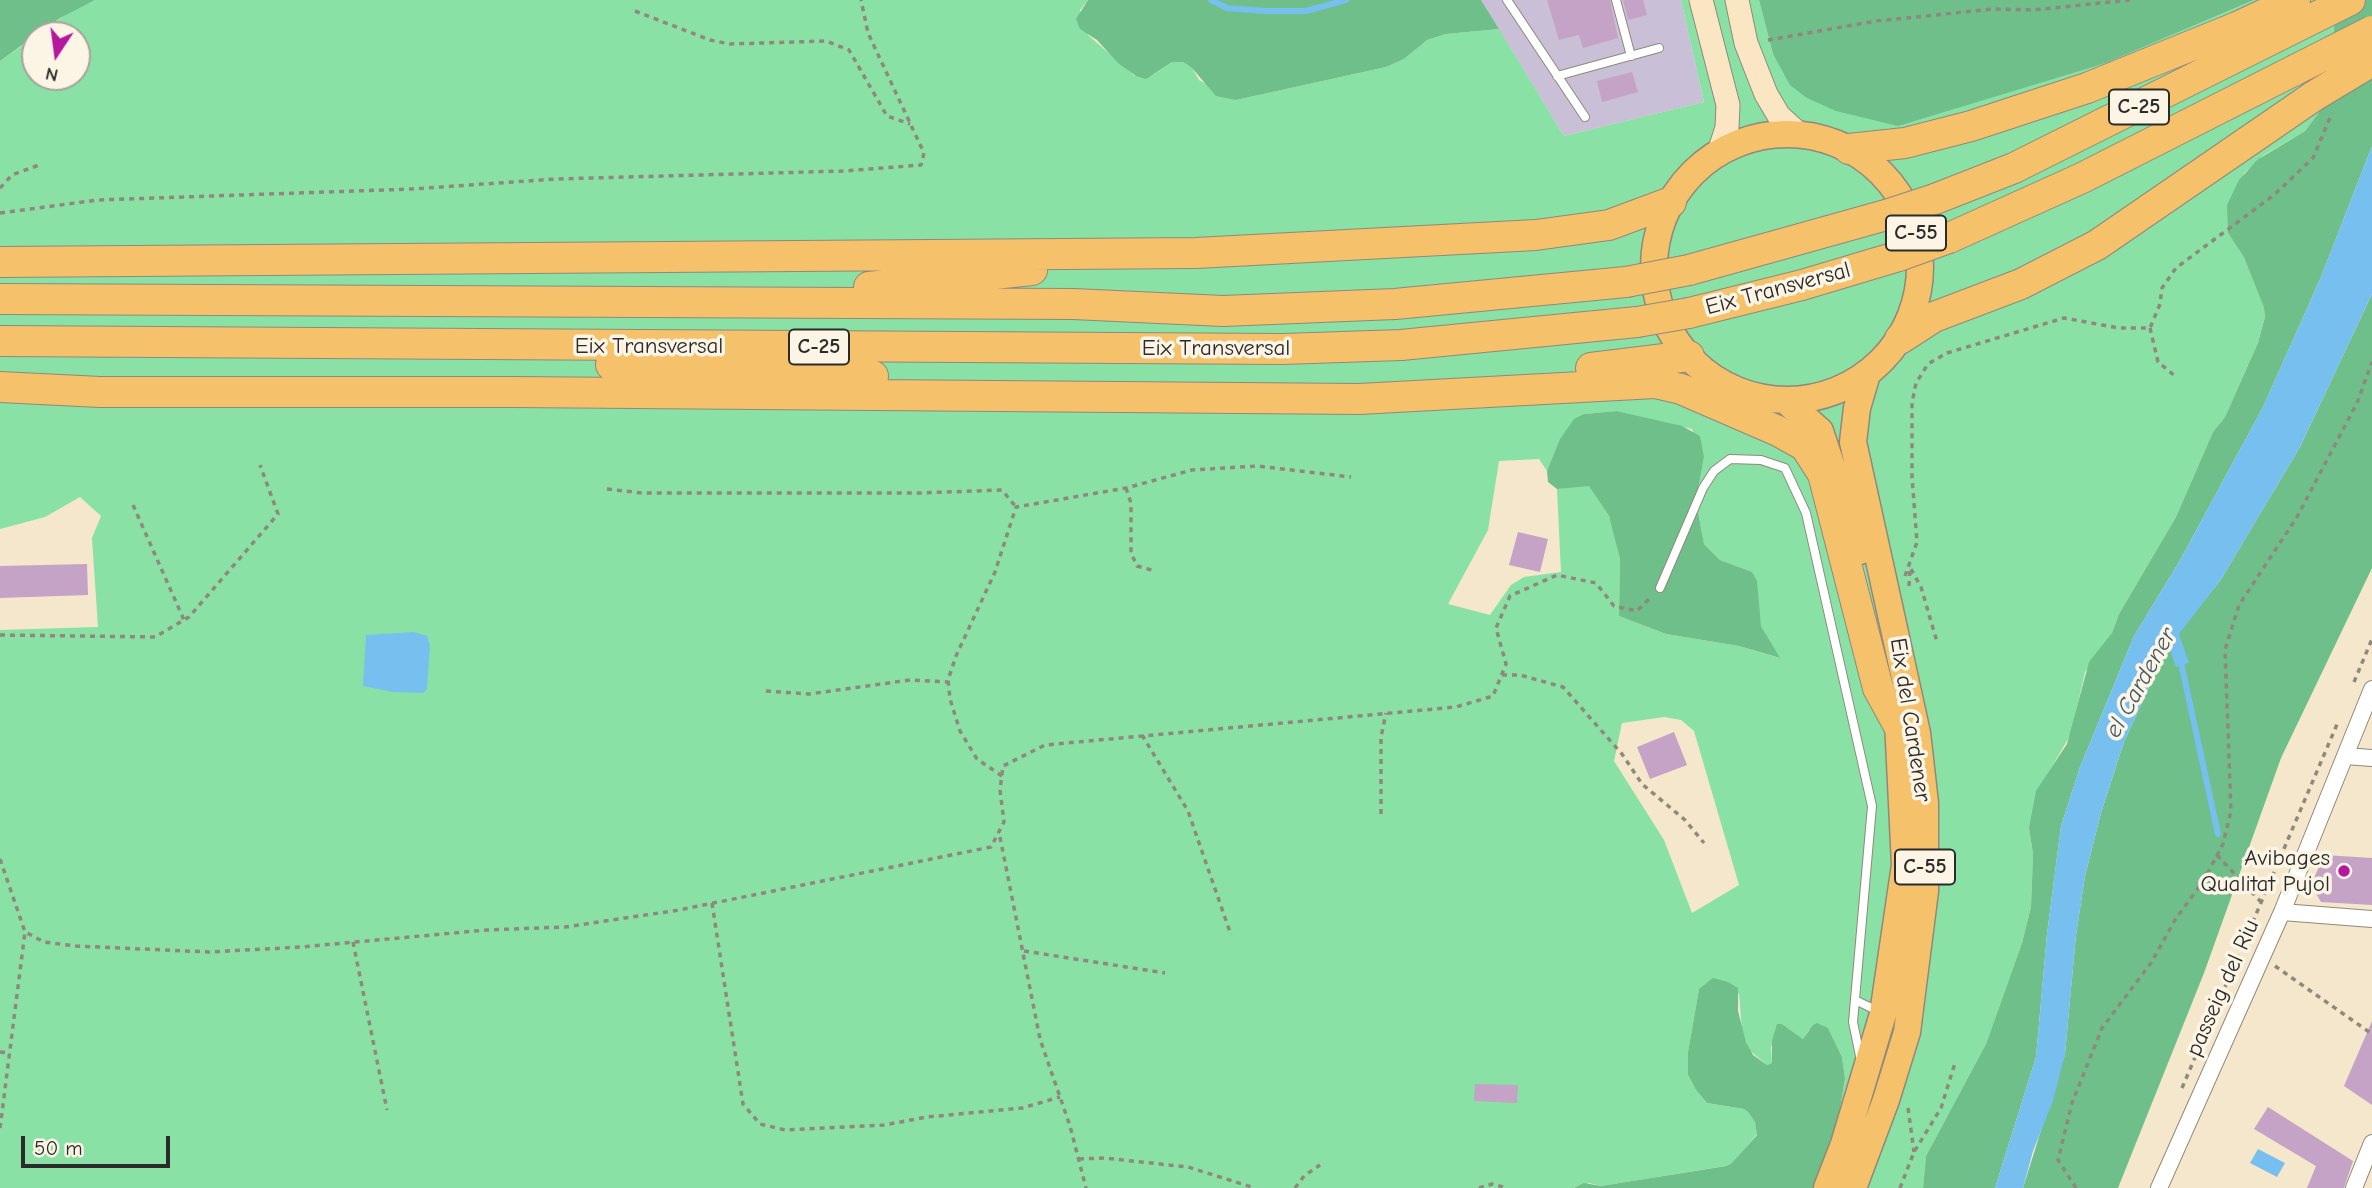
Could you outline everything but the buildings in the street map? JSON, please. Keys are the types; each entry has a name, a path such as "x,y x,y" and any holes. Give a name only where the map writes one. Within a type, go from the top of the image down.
{"highway":[{"path":"1849,149 1918,140 2087,88 2237,27 2295,0"},
{"name":"Eix Transversal","path":"0,299 1073,304 1223,311 1395,304 1626,282 1689,270 1935,199 2014,168 2345,3"},
{"name":"Eix Transversal","path":"0,341 1283,349 1413,345 1637,322 1689,313 1899,256 1949,238 2082,178 2372,31"},
{"path":"1900,339 1934,317 2021,284 2097,245 2324,99 2372,61"},
{"path":"712,303 1196,253 1536,235 1609,225 1671,202"},
{"path":"0,262 807,253 1196,253"},
{"path":"426,345 587,363 773,370 1232,399"},
{"path":"1489,391 1540,374 1689,356"},
{"path":"0,387 100,392 513,391 1359,399 1489,391 1553,391 1655,383 1681,389 1778,431 1805,446 1823,474 1878,688 1900,729"}],"main road":[{"path":"1701,0 1728,105 1727,128 1720,152"},
{"path":"1737,0 1746,43 1766,94 1779,116 1800,135"},
{"name":"C-55","path":"1800,135 1829,141 1849,149 1869,162 1892,184 1908,211 1916,233 1920,256 1919,288 1911,318 1900,339 1867,374 1828,394 1785,400 1737,390 1711,376 1689,356 1667,324 1654,278 1657,239 1671,202 1689,177 1720,152 1758,137 1800,135"},
{"name":"Eix del Cardener","path":"1853,1188 1886,1100 1907,1032 1925,891 1925,803 1917,733 1853,442 1857,408 1867,374"},
{"name":"Eix del Cardener","path":"1785,400 1820,431 1830,455 1872,593 1900,729 1905,865 1883,1014 1827,1188"}],"street":[{"name":"passeig del Riu","path":"2159,1188 2282,912 2372,689"},
{"path":"2344,756 2372,758"},
{"path":"2282,912 2372,919"},
{"path":"2354,1188 2372,1143"}],"lane":[{"path":"1507,0 1585,117"},
{"path":"1616,0 1631,56"},
{"path":"1557,76 1659,48"},
{"path":"1660,589 1703,488 1714,471 1730,459 1761,460 1785,468 1805,513 1872,806 1857,1001 1853,1022 1865,1076"},
{"path":"1857,1001 1883,1014"}],"path":[{"path":"0,213 98,200 412,189 556,178 904,169 921,165 924,153 868,33 861,0"},
{"path":"1746,43 1876,21 1994,9 2033,10 2130,0"},
{"path":"635,10 710,40 730,44 826,41 849,50 887,116 910,124"},
{"path":"2175,376 2158,362 2150,328 2162,288 2176,268 2274,195 2313,158 2331,116 2324,99"},
{"path":"0,188 12,175 39,165"},
{"path":"1937,642 1921,587 1910,567 1917,542 1912,477 1912,403 1916,383 1928,363 1947,353 2064,317 2119,328 2150,328"},
{"path":"2076,1188 2058,1160 2072,1103 2102,1028 2151,963 2224,844 2231,811 2225,650 2239,605 2297,517 2357,403 2372,362"},
{"path":"0,635 155,638 184,620 278,514 260,465"},
{"path":"1016,507 1126,488 1192,470 1257,466 1351,477"},
{"path":"607,488 642,493 919,494 1002,490 1016,507"},
{"path":"1126,488 1131,503 1131,553 1136,566 1155,571"},
{"path":"133,506 184,620"},
{"path":"1002,776 977,759 960,731 948,682 956,656 995,572 1016,507"},
{"path":"26,932 44,942 76,946 209,951 565,927 712,903 991,847 1004,822 1000,790 1003,766 1045,745 1456,707 1493,696 1506,664 1496,628 1510,596 1557,575 1595,583 1614,606 1637,611 1660,589"},
{"path":"2352,687 2372,639"},
{"path":"1502,675 1520,675 1563,687 1622,754 1642,784 1685,820 1704,843"},
{"path":"766,691 809,694 911,680 948,682"},
{"path":"2181,1090 2342,711"},
{"path":"1381,814 1381,737 1386,713"},
{"path":"1142,736 1188,811 1231,935"},
{"path":"999,835 1040,1038 1086,1188"},
{"path":"2217,855 2262,903"},
{"path":"0,859 26,932 0,1128"},
{"path":"712,903 743,1104 753,1119 768,1128 786,1130 884,1125 927,1117 1022,1108 1060,1097"},
{"path":"353,942 387,1110"},
{"path":"1024,951 1165,973"},
{"path":"2262,957 2372,1034"},
{"path":"0,1052 10,1053"},
{"path":"1900,1188 1914,1152 1941,1108 1955,1063"},
{"path":"1907,1106 1914,1152"},
{"path":"1079,1159 1104,1158 1188,1167 1255,1188"},
{"path":"1295,1188 1304,1176 1320,1165"},
{"path":"1479,1188 1492,1184 1507,1188"}],"shaded area":[{"path":"1481,0 1681,0 1704,102 1564,136"}],"green space":[{"path":"0,0 95,0 56,21 21,21 21,46 0,61"},
{"path":"95,0 1088,0 1080,10 1088,35 1135,76 1154,74 1172,62 1183,62 1192,68 1199,80 1236,100 1386,67 1404,59 1427,40 1446,34 1499,29 1564,136 1704,102 1681,0 1759,0 1773,54 2003,92 2106,63 2254,0 2337,0 2326,103 2305,131 2264,155 2244,173 2228,233 2244,256 2264,308 2265,317 2258,343 2225,417 2213,432 2176,517 2119,614 2112,633 2085,672 2071,734 2047,775 2029,828 2033,854 2031,907 2022,943 1986,1044 1926,1156 1923,1188 1813,1188 1837,1126 1845,1079 1842,1057 1828,1028 1809,1030 1803,1039 1782,1024 1771,1047 1772,1063 1767,1065 1749,1050 1742,1030 1739,994 1699,989 1688,1052 1688,1075 1707,1103 1748,1112 1755,1122 1757,1134 1731,1165 1601,1186 1589,1183 1574,1188 0,1188 0,630 98,627 92,538 101,516 80,497 45,517 0,529 0,61 21,47 21,91 91,91 91,21 56,21","holes":["1617,411 1692,429 1704,457 1696,501 1704,544 1720,560 1752,572 1761,626 1779,658 1739,646 1666,634 1619,616 1620,559 1615,537 1609,516 1589,485 1557,489 1561,572 1524,577 1511,585 1490,615 1448,604 1488,530 1499,461 1539,459 1547,471 1556,450 1584,414","1664,717 1681,720 1694,731 1739,885 1692,913 1664,840 1614,761 1622,723"]},
{"path":"1088,0 1481,0 1499,29 1446,34 1427,40 1404,59 1386,67 1236,100 1216,96 1192,68 1183,62 1172,62 1146,79 1136,76 1118,63 1097,40 1080,29 1076,19"},
{"path":"1759,0 2254,0 2106,63 1898,126 1836,111 1807,98 1790,85 1773,54"},
{"path":"2337,0 2372,0 2372,146 2321,277 2263,407 2179,562 2134,636 2080,767 2061,826 2047,934 2036,1057 1995,1188 1923,1188 1926,1156 1986,1044 2022,943 2031,907 2033,854 2029,828 2036,791 2067,744 2089,662 2112,633 2119,614 2176,517 2213,432 2225,417 2258,343 2265,317 2264,308 2244,257 2228,233 2227,205 2239,180 2257,160 2305,131 2326,103"},
{"path":"2372,294 2372,568 2281,758 2204,973 2118,1188 2023,1188 2065,1054 2076,935 2085,876 2101,813 2124,742 2169,644 2220,581 2300,447"},
{"path":"1617,411 1682,426 1700,436 1704,457 1696,501 1704,544 1720,560 1752,572 1757,581 1761,626 1780,658 1739,646 1666,634 1619,616 1620,559 1609,516 1589,486 1557,489 1548,482 1547,471 1560,439 1574,419 1584,414"},
{"path":"1713,978 1738,988 1738,1011 1746,1042 1753,1055 1767,1065 1772,1063 1772,1041 1777,1024 1782,1024 1803,1039 1817,1023 1828,1028 1842,1057 1845,1079 1837,1126 1813,1188 1574,1188 1584,1183 1601,1186 1726,1166 1731,1164 1757,1135 1755,1122 1748,1112 1707,1103 1688,1075 1688,1052 1699,989"}],"water":[{"name":"el Cardener","path":"2372,146 2372,294 2300,447 2220,581 2179,634 2189,663 2176,667 2168,646 2124,742 2101,813 2085,876 2076,935 2065,1054 2053,1101 2033,1151 2023,1188 1995,1188 2036,1057 2047,934 2061,826 2080,767 2134,636 2179,562 2263,407 2321,277"},
{"path":"414,632 427,636 430,645 427,689 423,693 393,692 363,686 366,635"},
{"path":"2258,1149 2285,1163 2277,1177 2250,1163"}],"waterway":[{"path":"1211,0 1227,8 1266,11 1306,11 1346,0"},
{"name":"el Cardener","path":"2180,658 2218,834"}],"place":[{"name":"Avibages Qualitat Pujol","path":"2344,871"}]}
